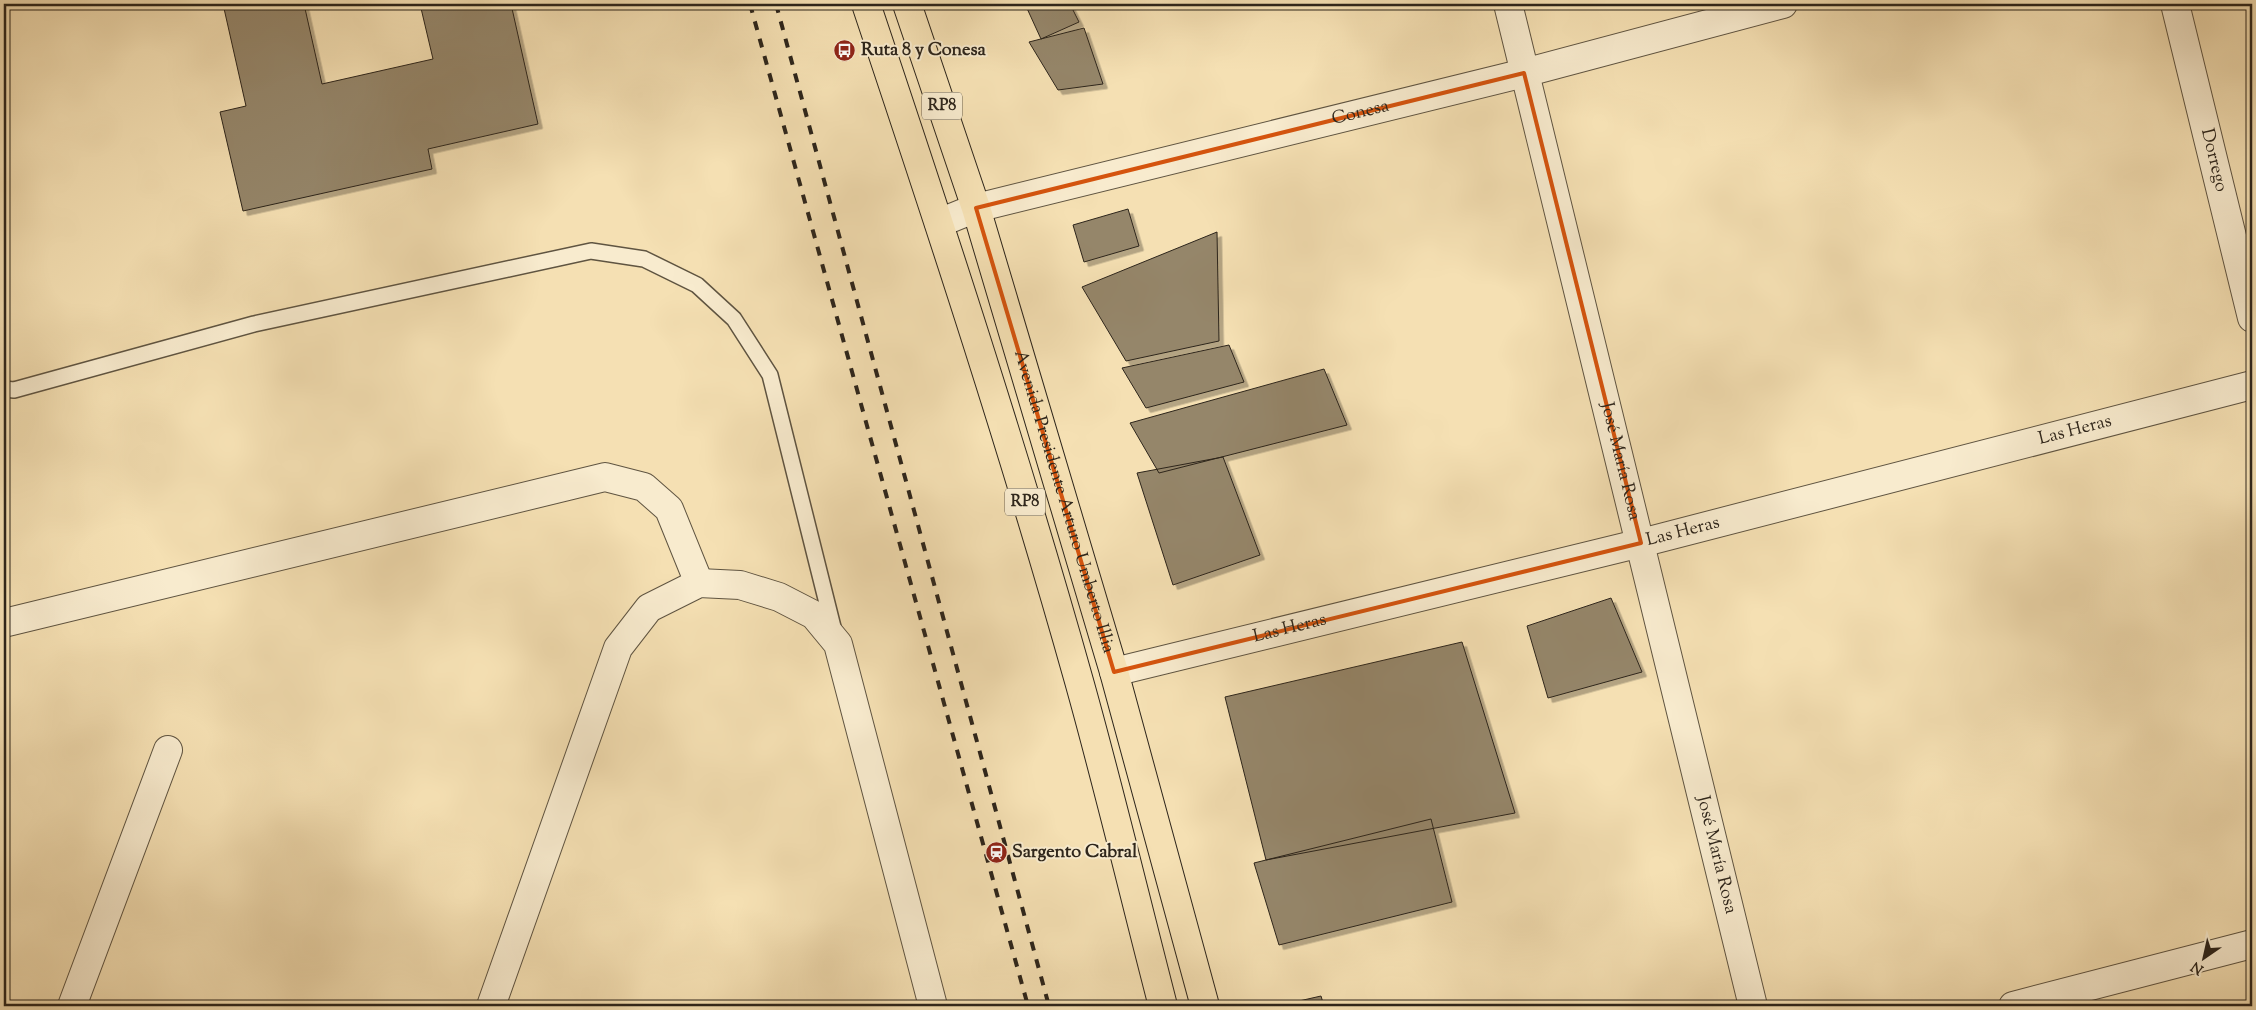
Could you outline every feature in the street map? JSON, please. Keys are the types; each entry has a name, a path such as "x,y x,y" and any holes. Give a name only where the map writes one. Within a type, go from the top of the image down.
{"main road":[{"name":"Avenida Presidente Arturo Umberto Illia","path":"866,4 939,223 1079,682 1163,1006"},
{"name":"Avenida Presidente Arturo Umberto Illia","path":"907,4 976,208 1114,672 1205,1006"}],"street":[{"name":"José María Rosa","path":"1508,4 1753,1006"},
{"name":"Conesa","path":"939,223 976,208 1524,72 1783,4"},
{"name":"Dorrego","path":"2175,4 2252,318"},
{"name":"Las Heras","path":"1114,672 1641,543 2252,385"},
{"path":"4,623 605,477 644,487 668,509 699,583"},
{"path":"491,1006 618,648 649,608 699,583 740,585 780,597 814,615 838,644 933,1006"},
{"path":"72,1006 168,750"},
{"path":"2013,1006 2252,944"}],"lane":[{"path":"4,390 14,390 254,324 591,251 644,259 697,285 734,319 770,375 838,644"}],"highlighted area":[{"path":"1524,73 1641,543 1114,672 976,208"}],"building":[{"path":"223,4 304,4 322,84 433,59 420,4 511,4 538,124 428,149 432,169 243,211 220,112 246,106"},
{"path":"1025,4 1070,4 1079,22 1041,39"},
{"path":"1084,28 1103,84 1058,90 1029,42"},
{"path":"1128,209 1139,246 1084,262 1073,225"},
{"path":"1217,232 1219,341 1126,361 1082,287"},
{"path":"1229,345 1244,382 1146,408 1122,368"},
{"path":"1324,369 1347,425 1159,473 1130,423"},
{"path":"1223,457 1260,555 1173,585 1137,473"},
{"path":"1611,598 1642,672 1548,698 1527,626"},
{"path":"1462,642 1515,813 1266,860 1225,697"},
{"path":"1431,819 1452,902 1279,945 1254,863"},
{"path":"1321,996 1324,1006 1277,1006"}],"railway":[{"path":"750,4 1028,1006"},
{"path":"776,4 1049,1006"}],"place":[{"name":"Ruta 8 y Conesa","path":"845,51"},
{"name":"Sargento Cabral","path":"996,853"}]}
